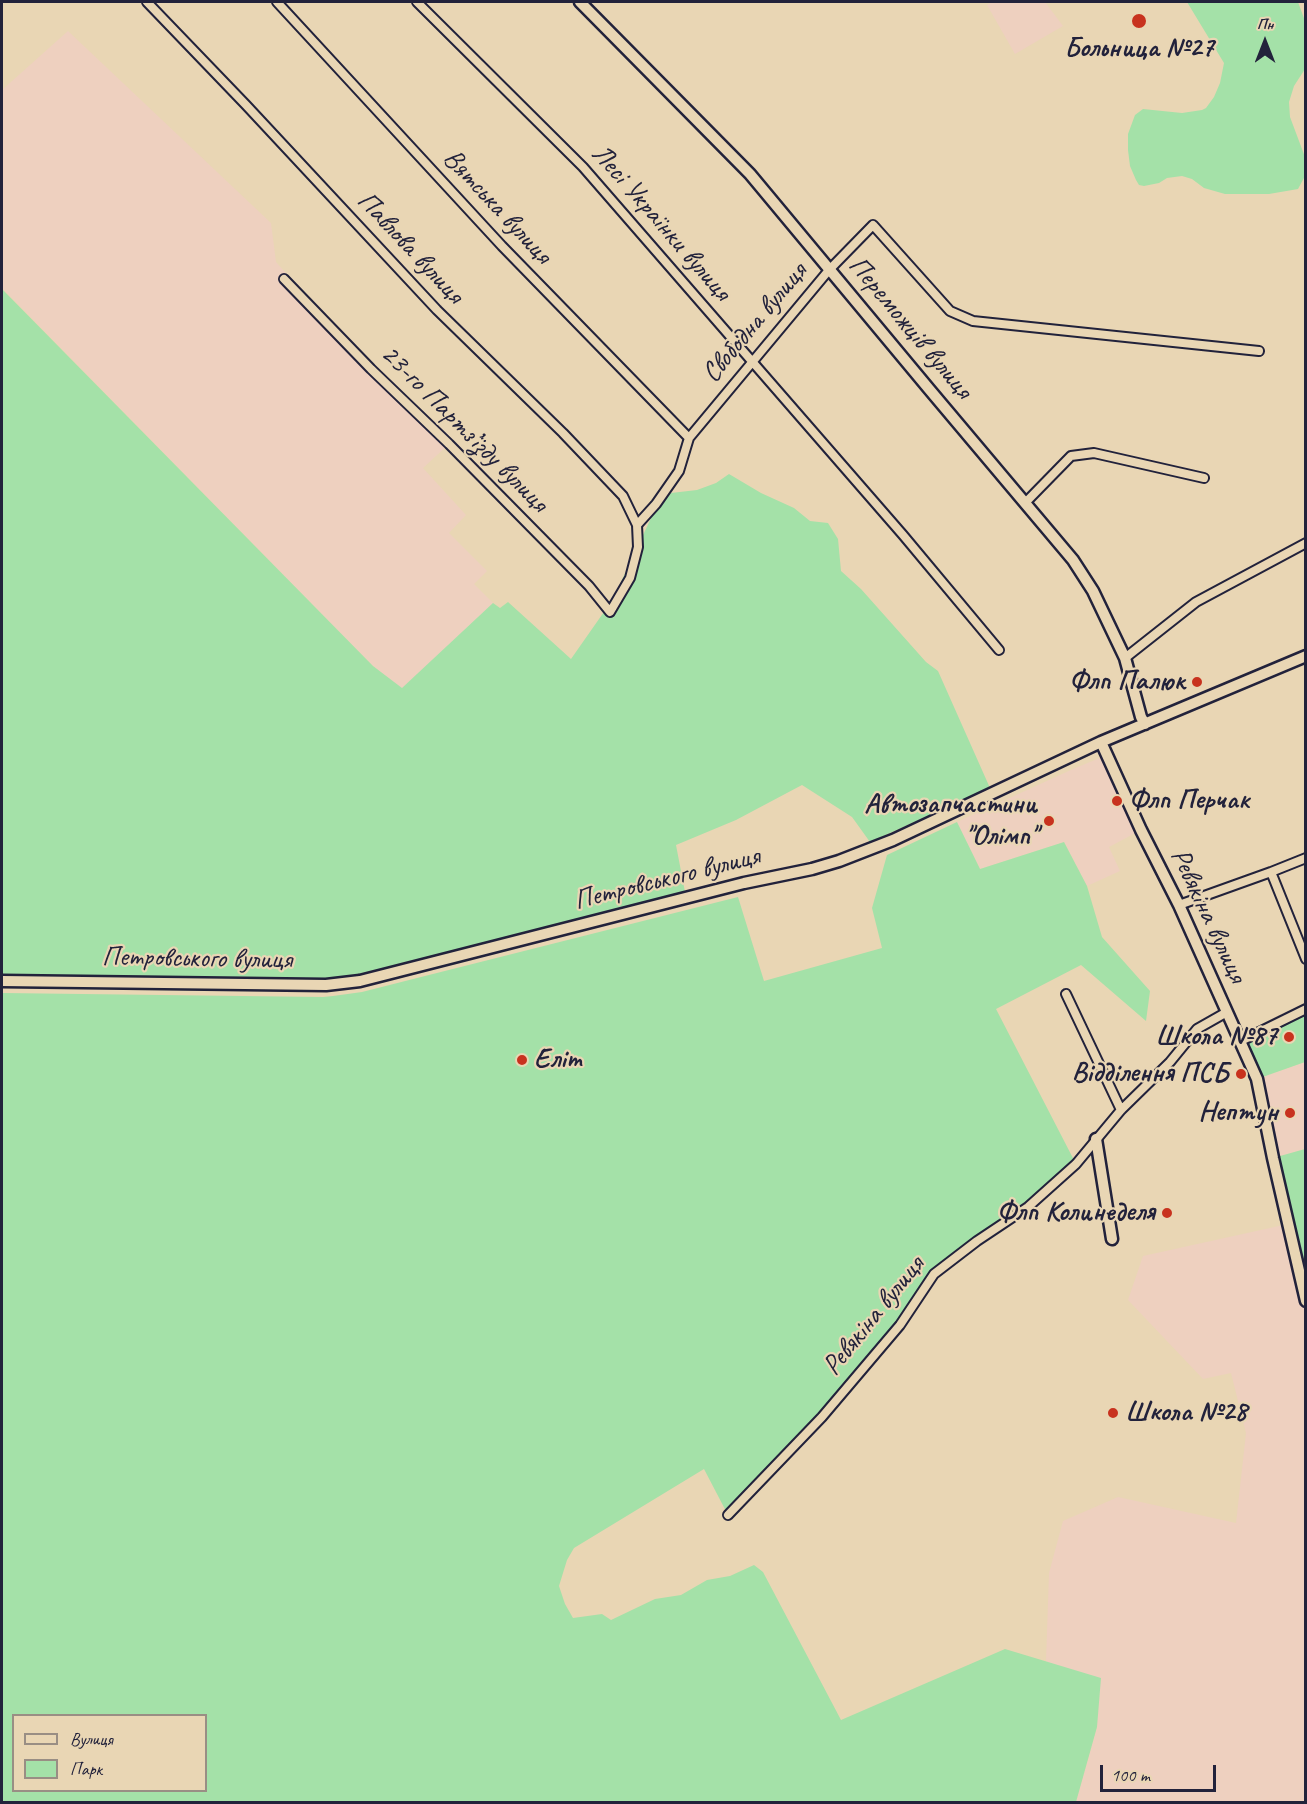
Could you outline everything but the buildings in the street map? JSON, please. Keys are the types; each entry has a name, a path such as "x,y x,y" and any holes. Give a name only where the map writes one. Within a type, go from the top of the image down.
{"main road":[{"name":"Переможців вулиця","path":"580,2 750,174 1073,560 1088,583 1125,658 1144,724"},
{"name":"Петровського вулиця","path":"2,981 326,985 360,981 744,883 812,869 893,840 1101,742 1305,656"},
{"name":"Ревякіна вулиця","path":"1101,742 1141,830 1179,905 1257,1079 1305,1301"},
{"path":"1096,1139 1112,1239"}],"street":[{"name":"Павлова вулиця","path":"147,2 436,310 563,433 623,496 637,525"},
{"name":"Вятська вулиця","path":"277,2 502,246 689,438"},
{"name":"Лесі Українки вулиця","path":"417,2 584,167 903,535 999,650"},
{"name":"Свободна вулиця","path":"637,525 656,504 679,471 689,438 830,270 873,225 950,311 973,321 1259,351"},
{"name":"23-го Партз’їзду вулиця","path":"284,279 589,586 610,612 630,578 638,547 637,525"},
{"path":"1026,502 1071,456 1094,453 1204,478"},
{"path":"1125,658 1196,602 1305,543"},
{"path":"1179,905 1305,858"},
{"path":"1271,872 1305,959"},
{"path":"1066,994 1121,1110"},
{"path":"1241,1041 1305,1009"},
{"name":"Ревякіна вулиця","path":"728,1515 830,1408 900,1325 934,1274 977,1240 1029,1207 1076,1164 1121,1110 1170,1062 1197,1029 1227,1012"}],"shaded area":[{"path":"992,2 1045,2 1063,26 1015,54 987,5"},
{"path":"68,31 271,223 276,262 371,369 449,444 423,468 466,515 449,533 487,571 474,584 493,603 402,689 373,666 2,288 2,90"},
{"name":"Автозапчастини \"Олімп\"","path":"1107,755 1141,830 1109,847 1120,871 1087,886 1064,842 980,869 957,822"},
{"path":"1305,1062 1305,1149 1273,1158 1257,1079"},
{"path":"1288,1224 1306,1301 1305,1802 1076,1802 1097,1727 1046,1661 1049,1573 1063,1521 1118,1497 1236,1523 1246,1433 1231,1373 1203,1379 1128,1300 1143,1256"}],"green space":[{"path":"1187,2 1298,2 1305,21 1305,69 1294,86 1289,102 1290,117 1305,157 1305,176 1298,189 1269,194 1225,194 1204,188 1192,179 1182,176 1167,178 1159,183 1144,186 1139,185 1136,180 1130,166 1128,150 1128,134 1135,115 1143,109 1182,113 1202,110 1214,97 1220,83 1224,63"},
{"path":"2,289 373,666 402,688 493,603 500,608 508,602 571,659 613,599 652,516 671,493 697,490 716,483 729,474 761,493 794,508 810,521 828,523 838,539 841,571 861,589 926,662 938,671 990,788 870,842 852,817 802,785 736,820 676,845 685,892 359,974 322,979 2,975"},
{"path":"957,822 980,869 1064,842 1087,886 1102,937 1150,991 1146,1021 1081,965 996,1009 1076,1164 1028,1207 934,1274 873,1357 728,1515 704,1469 574,1548 567,1560 559,1586 573,1618 602,1614 611,1620 655,1599 681,1595 707,1580 730,1576 754,1565 763,1572 841,1720 1005,1649 1101,1678 1097,1727 1076,1802 2,1802 2,993 333,996 362,992 738,897 764,981 882,948 872,908 887,855"},
{"path":"1305,1009 1305,1062 1257,1079 1241,1041"},
{"path":"1305,1149 1305,1301 1273,1158"}],"place":[{"name":"Больница №27","path":"1139,21"},
{"name":"Флп Палюк","path":"1197,682"},
{"name":"Флп Перчак","path":"1117,801"},
{"name":"Автозапчастини \"Олімп\"","path":"1049,821"},
{"name":"Школа №87","path":"1289,1037"},
{"name":"Еліт","path":"522,1060"},
{"name":"Відділення ПСБ","path":"1241,1074"},
{"name":"Нептун","path":"1290,1113"},
{"name":"Флп Колинеделя","path":"1167,1213"},
{"name":"Школа №28","path":"1113,1413"}]}
